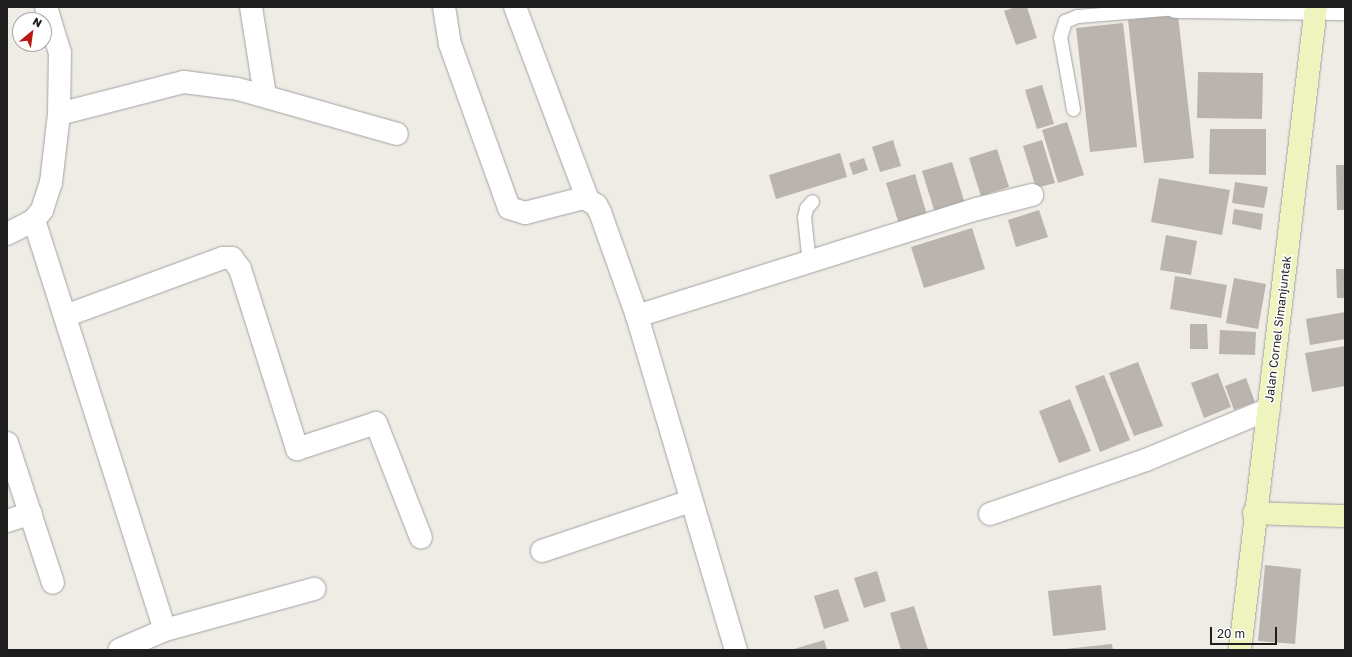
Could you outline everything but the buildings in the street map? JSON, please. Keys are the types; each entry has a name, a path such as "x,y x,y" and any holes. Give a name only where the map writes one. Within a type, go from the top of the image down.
{"street":[{"path":"7,234 34,220 42,210 51,183 59,114 60,53 46,7"},
{"path":"251,7 265,95"},
{"path":"444,7 450,44 509,208 525,213 577,198 588,200"},
{"path":"515,7 588,200 600,212 637,316 736,650"},
{"path":"1176,8 1345,9"},
{"name":"Jalan Cornel Simanjuntak","path":"1240,650 1254,513 1269,409 1315,8"},
{"path":"59,114 184,82 265,95 397,134"},
{"path":"637,316 809,264 977,209 1032,195"},
{"path":"34,220 165,630"},
{"path":"65,316 223,258 232,258 240,269 297,449 376,423 421,538"},
{"path":"990,514 1146,460 1269,409"},
{"path":"7,443 53,583"},
{"path":"542,551 691,501"},
{"path":"7,521 31,513"},
{"path":"1254,513 1345,516"},
{"path":"119,650 165,630 314,589"}],"lane":[{"path":"1073,109 1060,37 1064,21 1077,16 1176,8"},
{"path":"809,264 804,218 806,208 812,201"}]}
